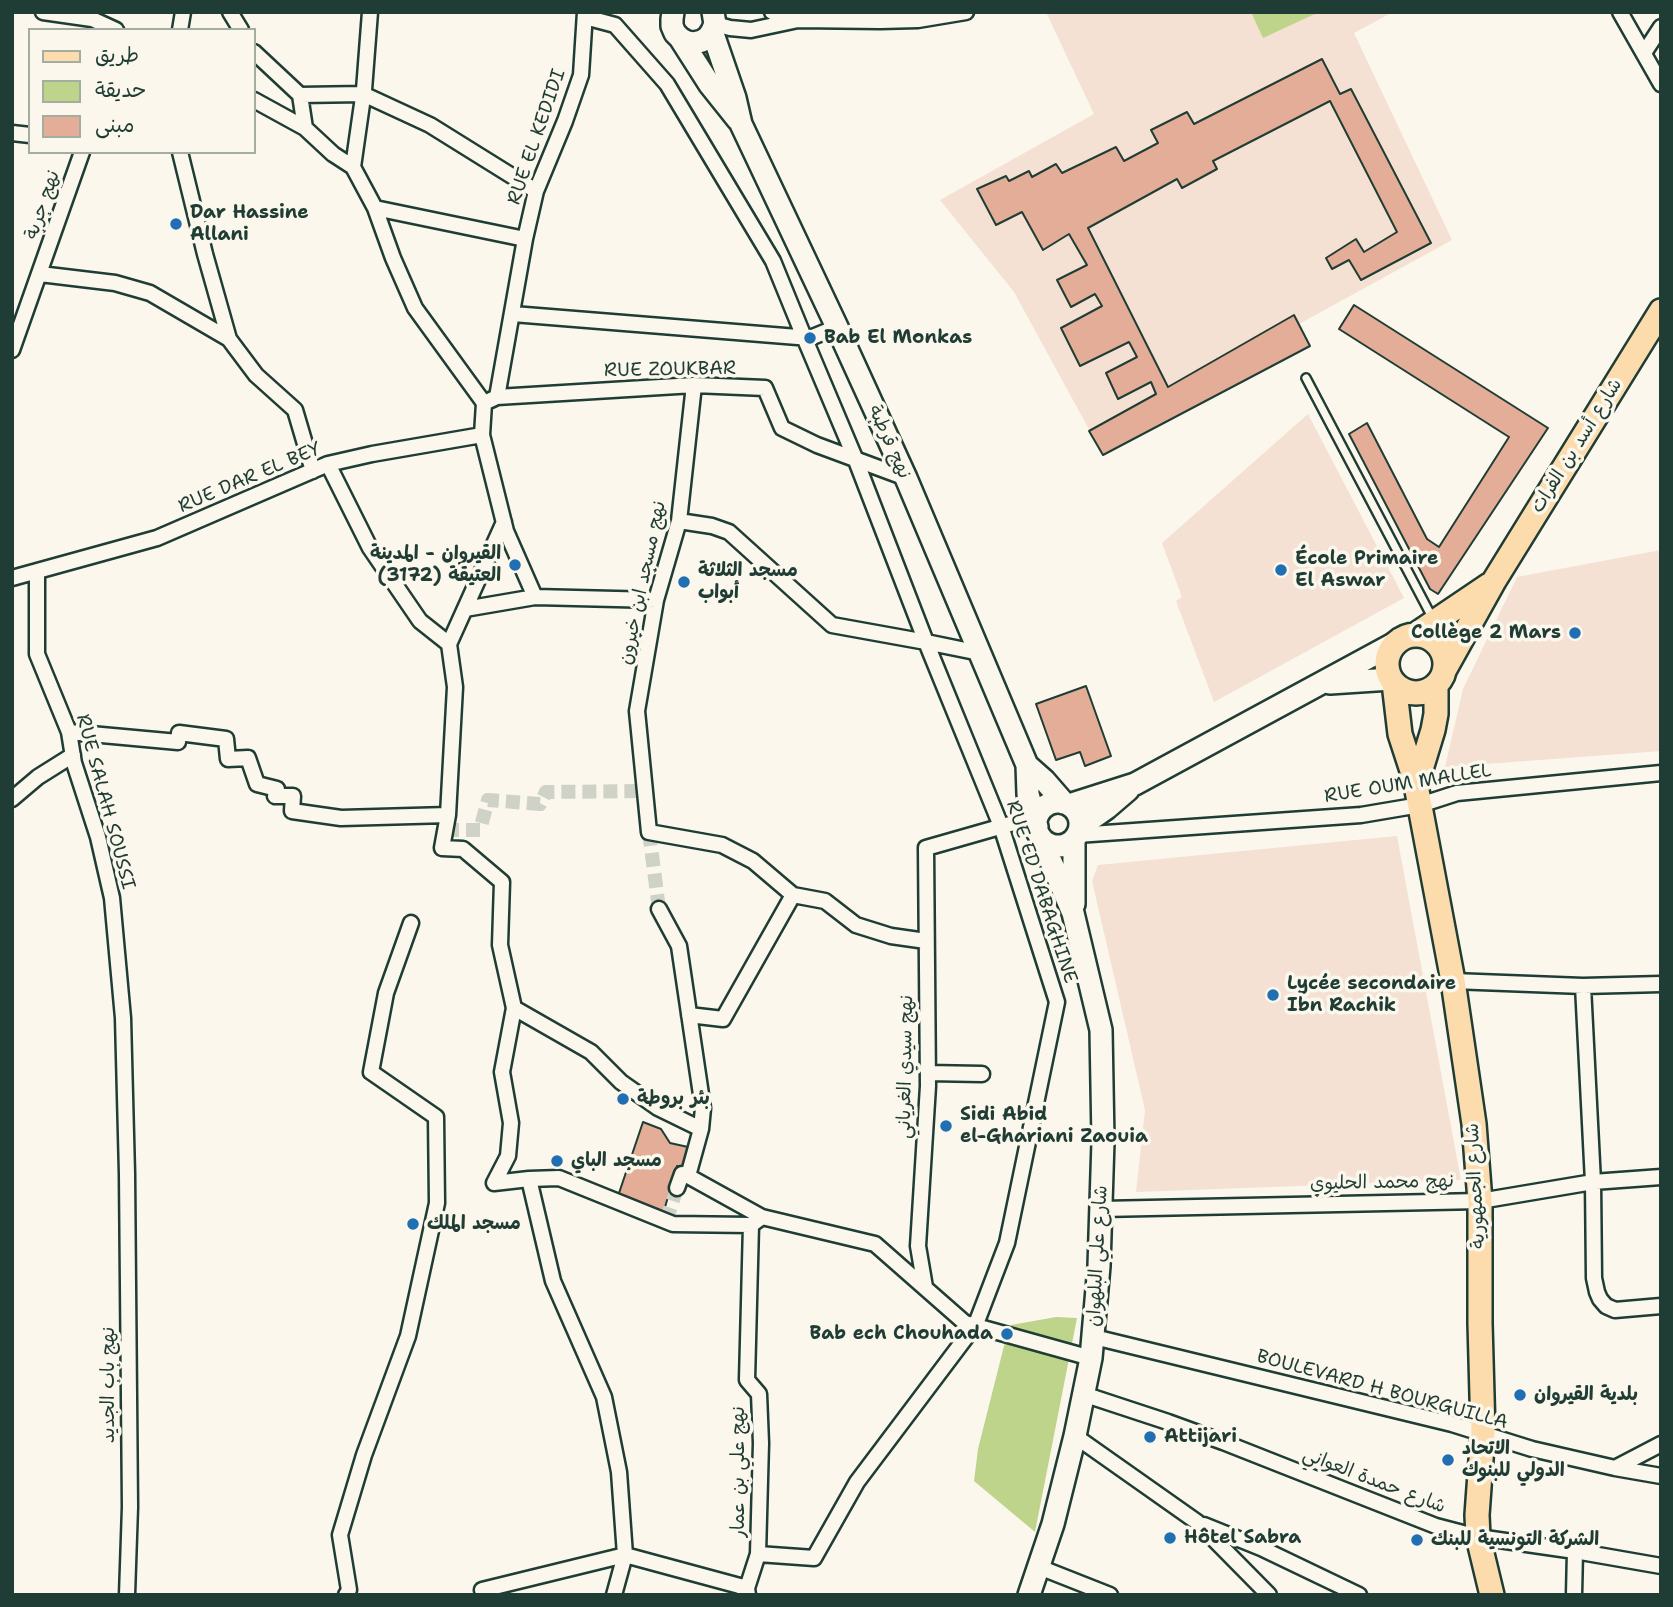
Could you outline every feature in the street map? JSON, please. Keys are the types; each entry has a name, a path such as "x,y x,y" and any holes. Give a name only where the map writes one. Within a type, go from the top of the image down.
{"main road":[{"name":"شارع أسد بن الفرات","path":"1441,677 1494,581 1661,312"},
{"path":"1441,677 1428,691 1409,693 1392,681 1387,663 1388,655 1494,581"},
{"path":"1415,780 1433,730 1446,660 1438,644 1416,633"},
{"name":"شارع الجمهورية","path":"1392,681 1400,734 1415,780 1453,981 1474,1124 1480,1201 1483,1432 1477,1515 1478,1537 1492,1595"}],"street":[{"path":"43,12 92,19 112,28"},
{"path":"230,12 240,28"},
{"path":"353,167 370,12"},
{"path":"772,12 798,20"},
{"path":"673,20 687,42 702,41 708,37 713,22 730,28 751,30 798,20 918,20 966,12"},
{"path":"1620,12 1661,84"},
{"name":"RUE EL KEDIDI","path":"535,597 506,531 482,435 513,314 536,191 581,75 585,15"},
{"name":"RUE ED DABAGHINE","path":"585,15 615,25 667,84 773,261 855,458 1001,826 1057,1002 1007,1243 976,1324 857,1482 814,1558 758,1554"},
{"name":"نهج قرطبة","path":"673,20 710,85 741,124"},
{"name":"نهج قرطبة","path":"713,22 741,124 906,478 1027,765"},
{"path":"1644,53 1661,27"},
{"path":"256,54 300,95 305,128"},
{"path":"300,95 363,94 430,125 536,191"},
{"path":"256,101 305,128 333,154 353,167 375,208 415,308 490,400"},
{"name":"نهج جربة","path":"12,350 81,154"},
{"path":"180,154 229,340"},
{"path":"375,208 525,239"},
{"path":"40,274 115,283 150,293 229,340 256,375 295,410 313,471"},
{"path":"513,314 810,338 837,327"},
{"name":"RUE ZOUKBAR","path":"490,400 694,385 765,388 782,428 817,445 906,478"},
{"name":"نهج مسجد ابن خيرون","path":"694,385 679,521 656,600 637,711 649,832 722,845 753,862 793,894"},
{"name":"RUE DAR EL BEY","path":"12,578 157,538 328,464 482,435"},
{"path":"328,464 370,548 420,621 449,644"},
{"path":"679,521 712,526 729,532 832,625 980,653"},
{"path":"504,522 449,644 455,687 448,815 442,848 463,849 502,881 500,945 514,1008 502,1072 511,1123 508,1156 494,1183 559,1178 673,1224 756,1221 875,1244 965,1322 1091,1358"},
{"name":"RUE SALAH SOUSSI","path":"37,571 37,654 69,732 112,898 122,1018 127,1174"},
{"path":"465,609 535,597 656,600"},
{"path":"1135,785 1067,804 1056,802 1048,805 1041,811 1036,826 1045,842 1060,846 1068,844 1135,785 1416,633"},
{"path":"1321,684 1392,681"},
{"path":"69,732 178,742 179,733 226,738 228,759 248,758 257,784 277,789 275,796 293,796 292,811 341,818 448,815"},
{"path":"12,799 38,777 73,755"},
{"path":"1027,765 1076,811 1080,818 1073,913"},
{"path":"1027,765 1028,794 1036,826 1073,913"},
{"name":"RUE OUM MALLEL","path":"1077,834 1361,816 1420,805 1457,793 1661,773"},
{"path":"1001,826 1036,826"},
{"name":"نهج سيدي الغرياني","path":"925,1287 918,1247 928,1073 926,848 1001,826"},
{"path":"689,1014 723,1019 793,894 825,901 856,925 891,936 926,941"},
{"path":"659,909 679,946 703,1108 701,1129 688,1176"},
{"name":"شارع علي البلهوان","path":"1029,1595 1053,1524 1075,1436 1094,1337 1102,1209 1101,1030 1073,913"},
{"path":"346,1595 349,1590 340,1535 364,1455 408,1336 437,1203 436,1117 371,1072 386,993 411,923"},
{"path":"1453,981 1583,986 1661,984"},
{"path":"1583,986 1593,1182 1594,1278 1600,1300 1615,1310 1661,1306"},
{"path":"514,1008 591,1052 621,1082 658,1108 701,1129"},
{"path":"928,1073 982,1074"},
{"name":"نهج باب الجديد","path":"127,1174 130,1507 127,1595"},
{"path":"677,1188 682,1174 688,1176 756,1221"},
{"name":"نهج محمد الحليوي","path":"1102,1209 1480,1201 1593,1182 1661,1177"},
{"path":"529,1179 553,1281 604,1396 619,1472 625,1555 614,1595"},
{"name":"نهج علي بن عمار","path":"746,1593 758,1554 761,1443 758,1394 747,1380 756,1221"},
{"name":"BOULEVARD H BOURGUILLA","path":"1094,1337 1483,1432 1532,1449 1661,1476"},
{"name":"شارع حمدة العواني","path":"1083,1394 1212,1438 1436,1526 1478,1537 1575,1550 1661,1566"},
{"path":"1075,1436 1197,1522 1269,1595"},
{"path":"1615,1468 1661,1444"},
{"path":"1197,1522 1261,1548 1359,1595"},
{"path":"1574,1595 1575,1550"},
{"path":"482,1590 625,1555 746,1593"},
{"path":"1039,1567 1110,1595"}],"lane":[{"path":"1306,378 1416,633"}],"shaded area":[{"path":"1046,12 1393,12 1354,33 1452,240 1299,324 1310,346 1103,455 1014,292 940,200 1094,114"},
{"name":"École Primaire El Aswar","path":"1308,414 1404,598 1214,702 1176,601 1182,597 1162,543"},
{"name":"Collège 2 Mars","path":"1661,550 1661,751 1445,767 1463,689 1517,577"},
{"name":"Lycée secondaire Ibn Rachik","path":"1397,836 1461,1180 1136,1192 1145,1110 1092,881 1098,865"}],"green space":[{"path":"1251,12 1319,12 1263,38"},
{"path":"1056,1317 1077,1318 1035,1532 974,1481 978,1449 1011,1325"}],"building":[{"path":"1322,59 1340,94 1351,89 1431,243 1361,280 1349,260 1332,269 1326,258 1356,239 1364,252 1397,232 1330,101 1213,161 1217,169 1182,188 1177,179 1088,228 1168,387 1294,315 1310,346 1103,455 1089,431 1156,394 1151,382 1118,399 1106,373 1137,357 1129,342 1080,366 1061,328 1102,306 1095,294 1071,307 1057,280 1087,265 1069,234 1043,250 1022,212 996,225 977,189 1006,176 1009,181 1029,171 1032,177 1056,164 1062,173 1116,147 1124,161 1158,143 1151,130 1187,112 1194,124"},
{"path":"1354,305 1548,428 1438,594 1430,589 1349,434 1367,423 1427,539 1439,547 1509,437 1339,329"},
{"path":"1086,686 1111,756 1085,766 1080,752 1056,760 1036,704"},
{"path":"643,1122 661,1129 670,1143 688,1147 682,1167 677,1166 663,1214 617,1199"}],"tunnel":[{"path":"445,830 480,830 488,800 540,804 546,792 645,791"},
{"path":"649,832 659,909"},
{"path":"666,1221 677,1188"}],"place":[{"name":"Dar Hassine Allani","path":"176,224"},
{"name":"Bab El Monkas","path":"810,338"},
{"name":"القيروان - المدينة العتيقة (3172)","path":"515,565"},
{"name":"École Primaire El Aswar","path":"1281,570"},
{"name":"مسجد الثلاثة أبواب","path":"684,582"},
{"name":"Collège 2 Mars","path":"1575,633"},
{"name":"Lycée secondaire Ibn Rachik","path":"1273,995"},
{"name":"بئر بروطة","path":"623,1099"},
{"name":"Sidi Abid el-Ghariani Zaouia","path":"946,1126"},
{"name":"مسجد الباي","path":"557,1161"},
{"name":"مسجد الملك","path":"413,1224"},
{"name":"Bab ech Chouhada","path":"1007,1334"},
{"name":"بلدية القيروان","path":"1520,1395"},
{"name":"Attijari","path":"1150,1437"},
{"name":"الاتحاد الدولي للبنوك","path":"1448,1460"},
{"name":"Hôtel Sabra","path":"1170,1538"},
{"name":"الشركة التونسية للبنك","path":"1417,1540"}]}
